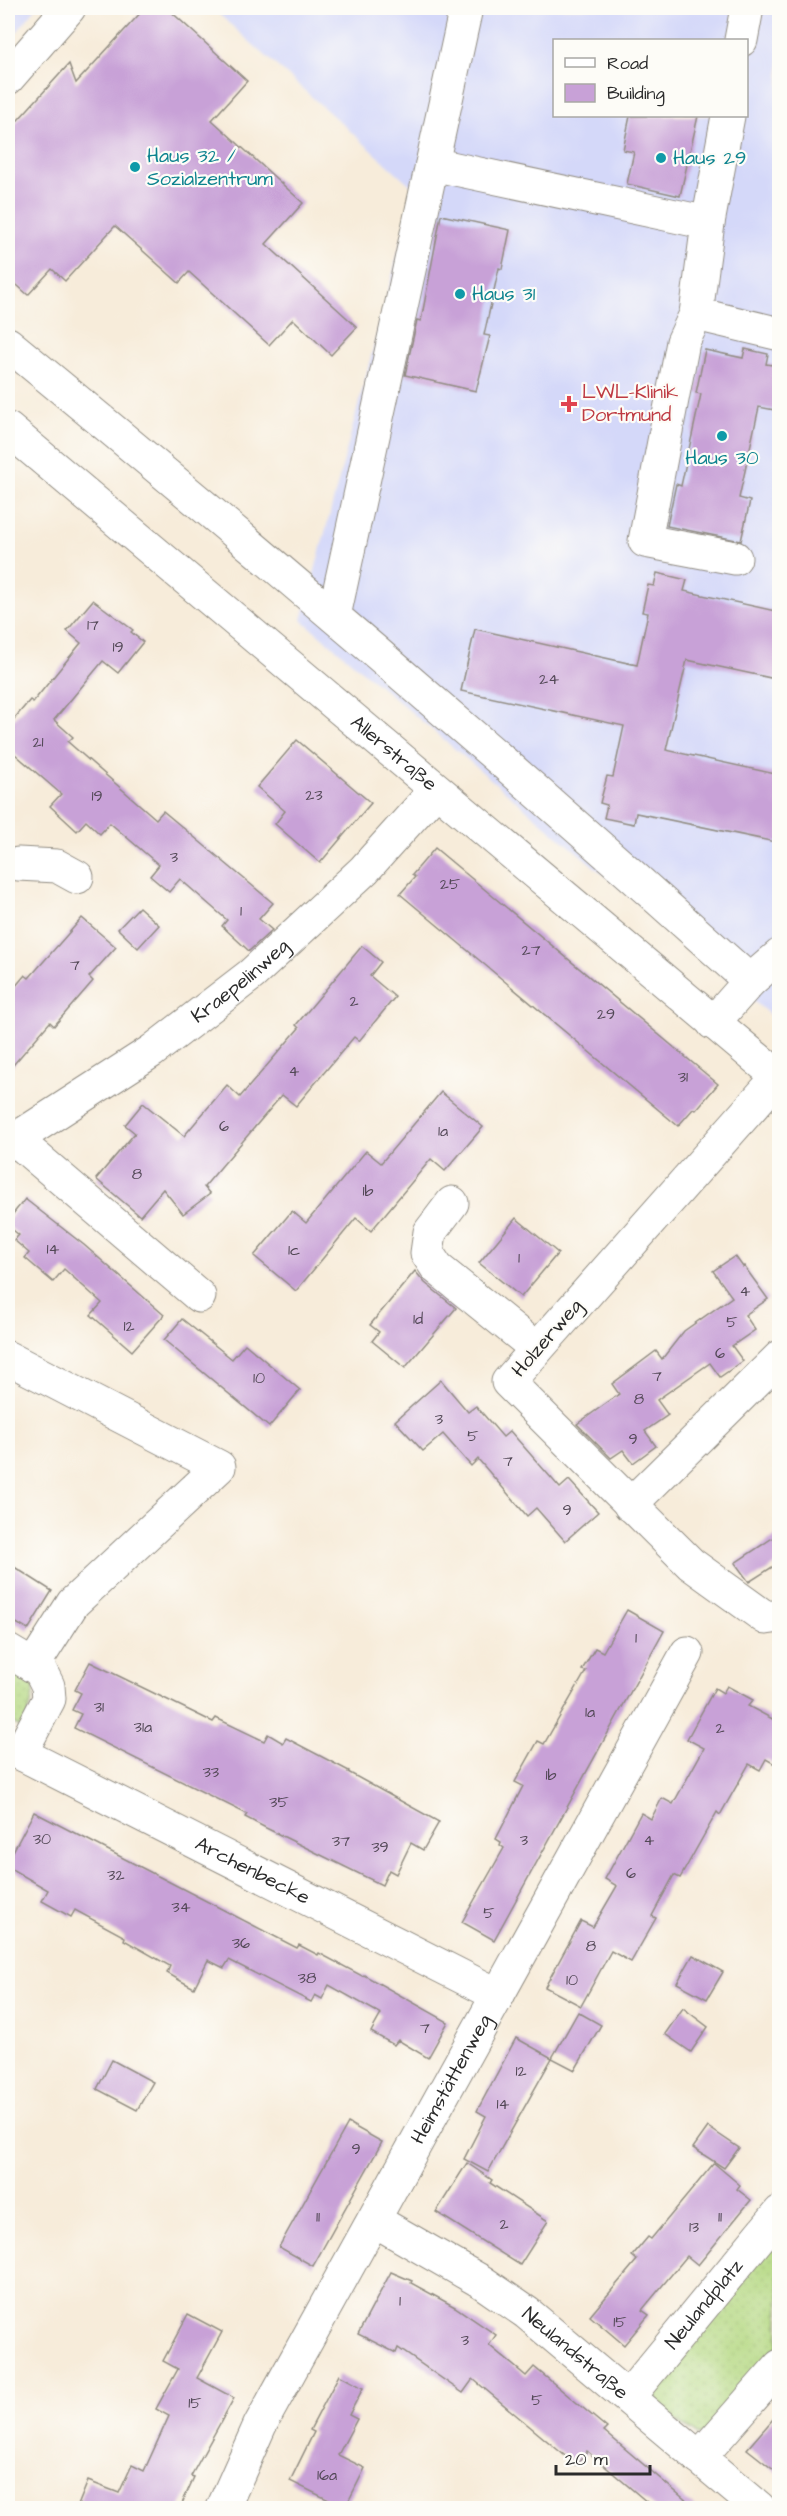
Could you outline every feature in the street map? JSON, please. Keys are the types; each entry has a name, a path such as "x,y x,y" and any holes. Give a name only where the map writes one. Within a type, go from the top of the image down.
{"street":[{"path":"8,78 69,8"},
{"path":"334,616 466,8"},
{"path":"741,39 747,8"},
{"path":"728,117 708,223 696,314 683,342 645,541 735,558"},
{"path":"432,164 708,223"},
{"path":"696,314 780,334"},
{"path":"8,344 334,616 565,814 750,981"},
{"name":"Allerstraße","path":"8,429 779,1078"},
{"name":"Kraepelinweg","path":"199,1296 12,1142 152,1051 252,974 364,870 436,790"},
{"path":"11,867 57,866 77,877"},
{"path":"713,1023 750,981 779,956"},
{"name":"Holzerweg","path":"779,1078 508,1382 691,1564 766,1618 780,1616"},
{"path":"452,1203 430,1233 427,1253 437,1268 537,1349"},
{"path":"630,1505 780,1357"},
{"path":"8,1358 219,1467 73,1603 20,1658 40,1670 48,1686 49,1699 14,1750"},
{"name":"Heimstättenweg","path":"223,2508 260,2425 687,1653"},
{"name":"Archenbecke","path":"14,1750 498,1995"},
{"name":"Neulandplatz","path":"628,2397 780,2212"},
{"name":"Neulandstraße","path":"374,2220 527,2313 759,2508"},
{"path":"699,2458 780,2366"}],"shaded area":[{"path":"8,8 36,8 8,43"},
{"name":"LWL-Klinik Dortmund","path":"212,8 779,8 780,1016 776,1020 302,620 415,189"}],"green space":[{"path":"8,1661 36,1681 25,1730 8,1720"},
{"path":"779,2230 779,2349 704,2434 698,2435 661,2409 653,2395 653,2386"}],"building":[{"name":"Haus 32 / Sozialzentrum","path":"145,8 167,8 247,81 212,120 303,203 266,244 357,327 331,355 293,319 269,345 189,272 179,283 115,226 65,281 52,269 28,295 8,277 8,131 69,64 76,83"},
{"name":"Haus 29","path":"630,117 698,117 680,196 627,184 634,152 623,150"},
{"name":"Haus 31","path":"441,215 510,230 484,335 490,336 476,391 405,375 417,320 421,321"},
{"name":"Haus 30","path":"745,349 768,354 766,364 780,366 780,411 759,407 739,498 750,501 741,541 667,526 676,484 681,486 701,394 696,393 705,350 743,358"},
{"path":"657,573 687,580 684,591 780,612 780,680 687,660 666,750 780,775 780,843 636,813 634,824 604,818 607,805 600,803 607,776 613,777 624,726 461,691 475,629 637,665 648,613 642,612 648,585 654,586"},
{"path":"93,600 133,630 131,632 143,642 118,673 103,661 54,720 73,737 68,742 156,819 163,811 273,903 259,919 272,930 249,951 222,926 227,920 180,879 169,892 150,876 159,865 110,823 100,834 86,821 77,831 50,806 61,794 8,748 8,726 30,700 33,702 81,643 67,631"},
{"path":"297,740 371,803 320,863 275,824 285,811 257,787"},
{"path":"435,848 718,1084 696,1110 693,1109 678,1126 400,894 415,877 412,875"},
{"path":"139,907 159,925 138,948 118,929"},
{"path":"82,918 116,947 89,977 93,981 54,1026 50,1022 8,1071 8,995 25,975 29,978"},
{"path":"362,946 381,962 370,976 395,997 359,1041 354,1037 296,1106 282,1095 204,1187 210,1194 183,1214 163,1189 140,1216 96,1179 135,1133 125,1125 143,1103 184,1136 227,1085 240,1097 299,1028 296,1025"},
{"path":"441,1092 483,1127 445,1171 431,1159 371,1231 356,1218 296,1291 254,1256 292,1211 306,1223 366,1151 381,1163"},
{"path":"25,1199 84,1245 164,1315 132,1351 91,1315 102,1303 64,1269 53,1282 25,1258 29,1253 14,1240 19,1235 8,1226 8,1220"},
{"path":"516,1218 558,1253 521,1297 479,1263"},
{"path":"735,1256 768,1299 745,1315 755,1330 732,1346 743,1361 720,1377 710,1363 657,1400 668,1415 645,1431 656,1446 633,1463 623,1450 611,1458 577,1424 619,1394 612,1384 656,1351 662,1359 684,1331 732,1297 713,1271"},
{"path":"415,1271 425,1283 456,1308 405,1368 372,1341 379,1332 370,1325"},
{"path":"182,1319 232,1359 245,1344 300,1390 269,1427 164,1340"},
{"path":"441,1380 468,1412 476,1406 503,1437 510,1431 560,1488 569,1480 598,1512 565,1541 536,1508 527,1516 478,1459 471,1466 443,1434 423,1451 395,1421"},
{"path":"780,1533 780,1562 749,1582 735,1563"},
{"path":"8,1563 52,1591 28,1630 8,1618"},
{"path":"627,1610 664,1631 494,1940 462,1922 504,1848 496,1839 523,1786 515,1782 538,1741 544,1744 586,1671 582,1670 595,1648 603,1652"},
{"path":"90,1662 213,1722 216,1718 264,1741 268,1734 283,1743 286,1738 439,1822 423,1850 411,1843 396,1874 389,1870 382,1885 245,1817 247,1814 74,1728 81,1714 72,1710 81,1693 75,1690"},
{"path":"727,1686 753,1700 748,1706 780,1723 780,1767 766,1759 760,1770 749,1764 720,1815 717,1812 680,1878 674,1875 652,1916 656,1918 631,1962 611,1951 581,2006 545,1987 581,1921 593,1927 617,1886 605,1879 641,1813 651,1819 662,1798 673,1804 704,1748 687,1739 715,1688 723,1693"},
{"path":"34,1812 297,1948 299,1945 318,1955 319,1953 364,1975 448,2022 428,2058 398,2040 394,2045 371,2032 381,2014 329,1985 322,1999 315,1995 311,2002 229,1960 224,1968 208,1960 194,1988 167,1973 170,1966 124,1940 125,1937 75,1910 71,1917 42,1901 48,1890 8,1867 8,1861"},
{"path":"693,1955 723,1972 707,1999 677,1983"},
{"path":"683,2008 708,2027 691,2052 665,2034"},
{"path":"578,2012 601,2025 575,2070 552,2058"},
{"path":"516,2038 552,2058 488,2172 464,2159 486,2116 477,2111"},
{"path":"112,2060 153,2082 137,2110 97,2089"},
{"path":"348,2123 382,2142 313,2266 279,2247"},
{"path":"708,2127 739,2148 724,2168 693,2148"},
{"path":"467,2163 492,2180 490,2183 548,2221 520,2265 436,2212"},
{"path":"714,2163 740,2185 737,2189 751,2200 698,2265 687,2256 642,2310 649,2315 624,2345 590,2316 637,2260 632,2256 648,2237 651,2239"},
{"path":"391,2272 412,2281 411,2283 455,2307 496,2335 489,2345 526,2376 534,2367 607,2428 604,2431 695,2508 654,2508 587,2451 576,2465 473,2379 463,2393 398,2348 396,2353 358,2334"},
{"path":"188,2314 222,2332 197,2378 234,2398 191,2476 194,2477 180,2508 77,2508 88,2481 119,2493 132,2465 144,2471 169,2416 156,2409 178,2369 163,2361"},
{"path":"339,2375 363,2388 349,2415 357,2419 338,2455 365,2468 345,2508 290,2481 314,2432 310,2430"},
{"path":"780,2411 780,2475 747,2449"}],"place":[{"name":"Haus 29","path":"661,158"},
{"name":"Haus 32 / Sozialzentrum","path":"135,167"},
{"name":"Haus 31","path":"460,294"},
{"name":"LWL-Klinik Dortmund","path":"569,404"},
{"name":"Haus 30","path":"722,436"}]}
